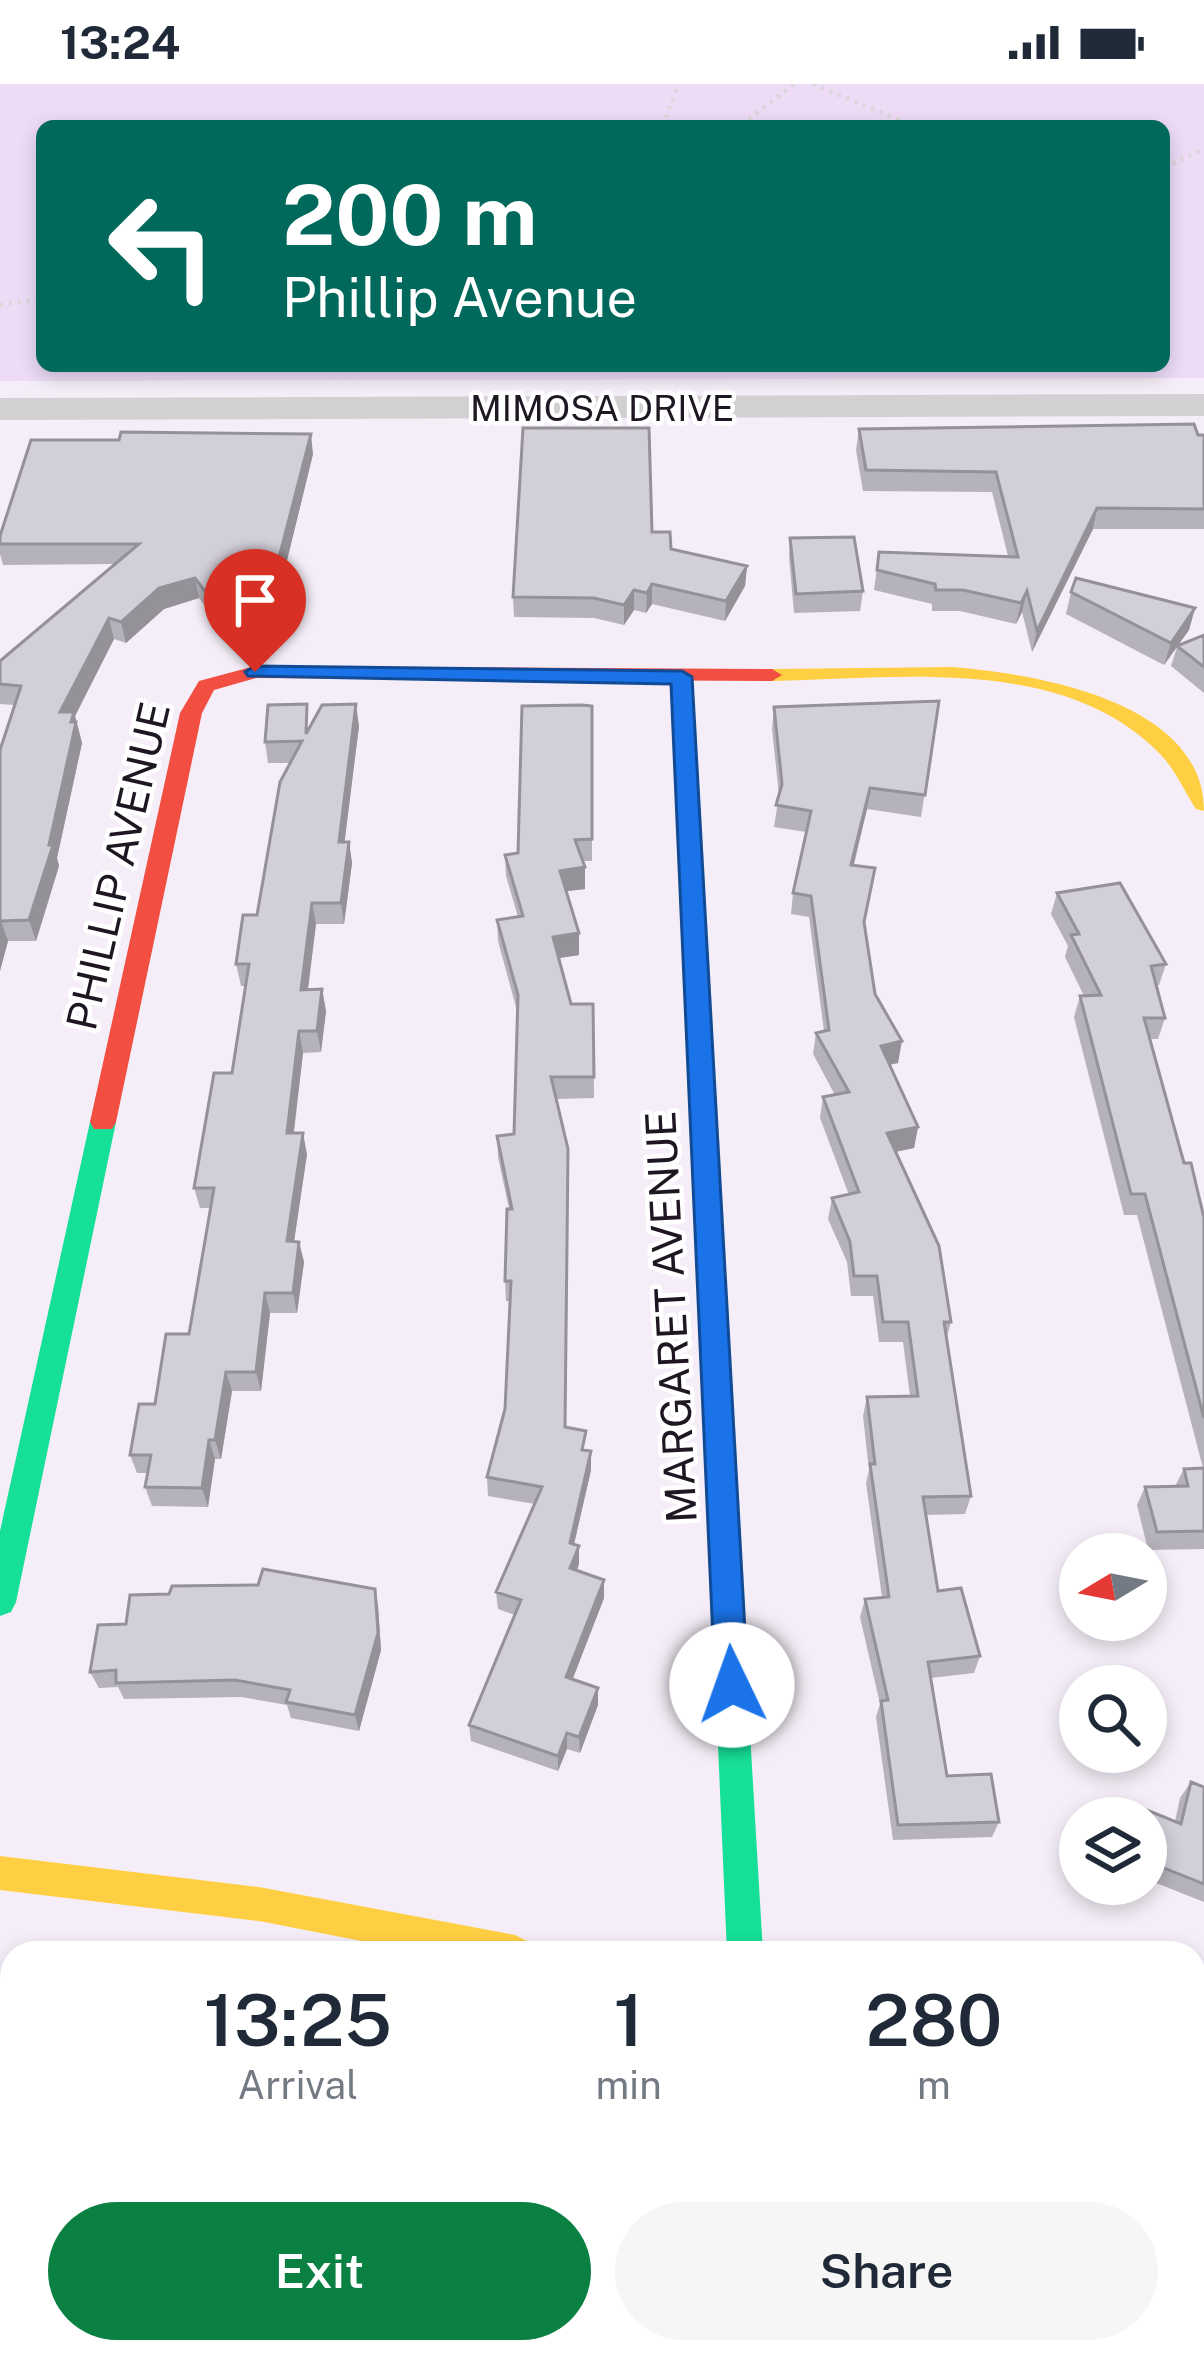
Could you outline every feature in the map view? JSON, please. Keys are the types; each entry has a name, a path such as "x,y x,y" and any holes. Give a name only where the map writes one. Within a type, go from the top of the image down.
{"street":[{"name":"MIMOSA DRIVE","path":"0,409 1204,405"},
{"name":"PHILLIP AVENUE","path":"0,1602 191,713 206,686 255,672 682,677 980,673 1048,682 1111,706 1160,740 1198,786 1204,804"},
{"name":"MARGARET AVENUE","path":"682,677 744,1941"},
{"path":"0,1873 123,1882 296,1907 458,1941"}],"path":[{"path":"665,120 678,84"},
{"path":"747,120 794,84"},
{"path":"814,84 900,120"},
{"path":"1170,164 1204,149"},
{"path":"0,304 36,300"}],"shaded area":[{"path":"0,84 1204,84 1204,378 0,381"}],"building":[{"path":"1194,424 1198,435 1204,435 1204,509 1097,508 1037,631 1027,591 1021,603 963,590 936,590 935,584 877,570 879,552 1018,557 996,472 866,470 859,429"},
{"path":"523,428 649,428 652,532 670,532 671,549 747,566 726,601 652,584 647,593 634,590 624,605 594,598 513,597"},
{"path":"121,432 311,434 275,573 207,594 195,578 159,588 121,622 109,618 60,712 74,712 71,722 76,722 49,845 53,845 29,920 0,923 0,750 21,686 0,684 0,661 139,544 0,544 0,536 31,440 119,440"},
{"path":"854,537 863,591 796,594 790,538"},
{"path":"1076,578 1195,608 1171,643 1071,592"},
{"path":"1204,635 1204,667 1177,646"},
{"path":"939,701 925,795 870,788 851,865 875,868 864,922 875,994 902,1041 881,1046 918,1127 887,1133 939,1246 951,1322 944,1322 971,1496 923,1497 938,1591 961,1588 980,1656 928,1662 947,1776 991,1774 999,1822 898,1825 881,1701 888,1700 865,1599 889,1597 870,1464 875,1464 867,1397 918,1396 908,1322 883,1322 877,1276 854,1276 850,1242 832,1198 859,1192 823,1097 849,1092 816,1033 829,1030 811,896 793,893 811,811 776,805 782,784 774,707"},
{"path":"307,704 306,734 322,705 356,704 339,842 349,842 341,903 312,903 301,990 322,989 317,1031 299,1031 287,1133 303,1133 287,1241 299,1242 293,1293 265,1293 256,1372 226,1372 202,1488 145,1487 151,1455 130,1455 139,1404 155,1404 166,1334 189,1334 214,1188 194,1188 214,1073 232,1073 249,964 236,964 243,915 257,915 280,782 302,741 265,742 268,705"},
{"path":"522,706 592,706 592,839 575,840 585,867 560,871 579,933 553,937 571,1004 593,1004 594,1077 551,1077 568,1149 565,1427 586,1431 582,1450 591,1451 570,1543 579,1546 570,1568 604,1580 566,1677 598,1688 579,1737 567,1733 558,1756 469,1725 521,1600 496,1592 542,1487 487,1477 505,1409 511,1281 505,1281 507,1209 512,1209 497,1136 514,1134 518,995 497,920 523,916 505,855 518,853"},
{"path":"1120,883 1166,964 1151,966 1165,1018 1144,1018 1204,1218 1204,1418 1145,1194 1131,1194 1080,996 1101,995 1071,935 1079,934 1057,893"},
{"path":"1204,1468 1204,1531 1157,1532 1145,1487 1188,1486 1184,1469"},
{"path":"263,1569 375,1589 378,1633 355,1715 286,1702 290,1690 235,1680 116,1683 116,1670 90,1672 98,1625 126,1624 130,1595 169,1594 172,1586 258,1585"},
{"path":"1191,1782 1204,1787 1204,1884 1167,1869 1167,1818 1181,1824"}],"traffic: fast":[{"path":"0,1602 103,1122"},
{"path":"732,1699 744,1941"}],"traffic: slow":[{"path":"772,675 953,673 1015,679 1073,692 1126,715 1170,752 1204,804"},
{"path":"682,678 706,1160"},
{"path":"0,1873 259,1904 452,1941"}],"traffic: jam":[{"path":"103,1122 191,713 206,686 255,672 772,675"},
{"path":"706,1160 732,1699"}],"route":[{"path":"255,672 682,677 732,1685"}]}
